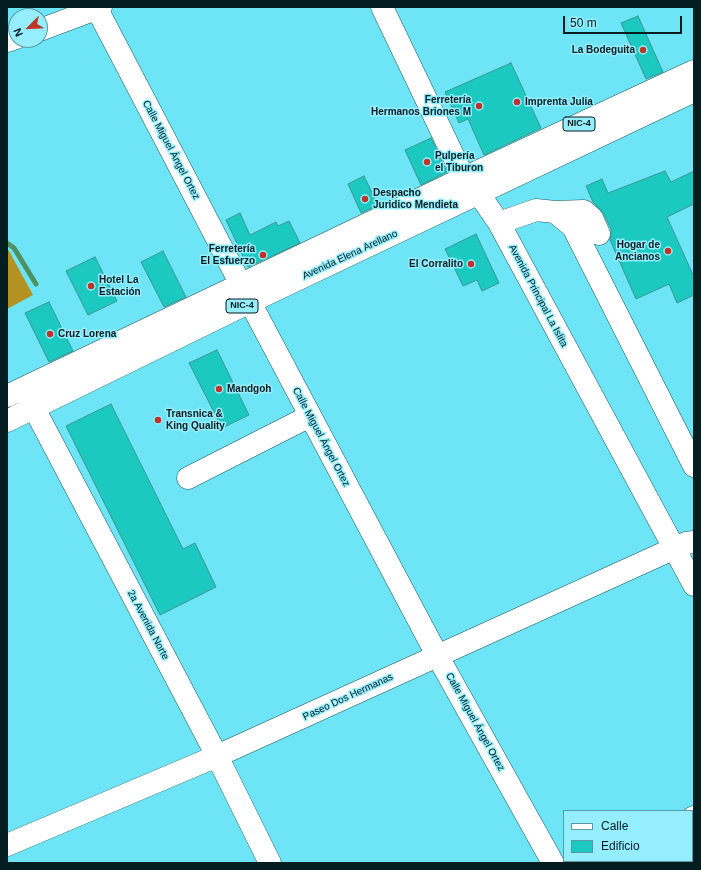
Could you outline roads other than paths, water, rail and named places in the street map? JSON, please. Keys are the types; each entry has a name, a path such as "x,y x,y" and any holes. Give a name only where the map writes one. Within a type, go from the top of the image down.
{"main road":[{"name":"Avenida Principal La Islita","path":"382,7 464,178 479,194 499,223 687,541 694,585"},
{"path":"48,27 98,8"},
{"name":"Calle Miguel Ángel Ortez","path":"98,8 245,293 437,656 553,863"},
{"name":"Avenida Elena Arellano","path":"15,392 140,344 366,236 479,194 643,105 694,71"},
{"name":"Avenida Elena Arellano","path":"366,236 464,178 643,105 694,92"},
{"path":"499,223 536,210 555,212 584,211 592,218 599,234"},
{"path":"555,212 573,227 694,466"},
{"name":"Avenida Elena Arellano","path":"7,421 34,408 140,344"},
{"name":"2a Avenida Norte","path":"15,392 34,408 217,756 270,863"},
{"path":"188,478 310,416"},
{"name":"Paseo Dos Hermanas","path":"7,845 217,756 687,541"}],"waterway":[{"path":"7,243 14,248 36,284"}],"place":[{"name":"La Bodeguita","path":"643,50"},
{"name":"Imprenta Julia","path":"517,102"},
{"name":"Ferretería Hermanos Briones M","path":"479,106"},
{"name":"Pulpería el Tiburon","path":"427,162"},
{"name":"Despacho Juridico Mendieta","path":"365,199"},
{"name":"Hogar de Ancianos","path":"668,251"},
{"name":"Ferretería El Esfuerzo","path":"263,255"},
{"name":"El Corralito","path":"471,264"},
{"name":"Hotel La Estación","path":"91,286"},
{"name":"Cruz Lorena","path":"50,334"},
{"name":"Mandgoh","path":"219,389"},
{"name":"Transnica & King Quality","path":"158,420"}]}
